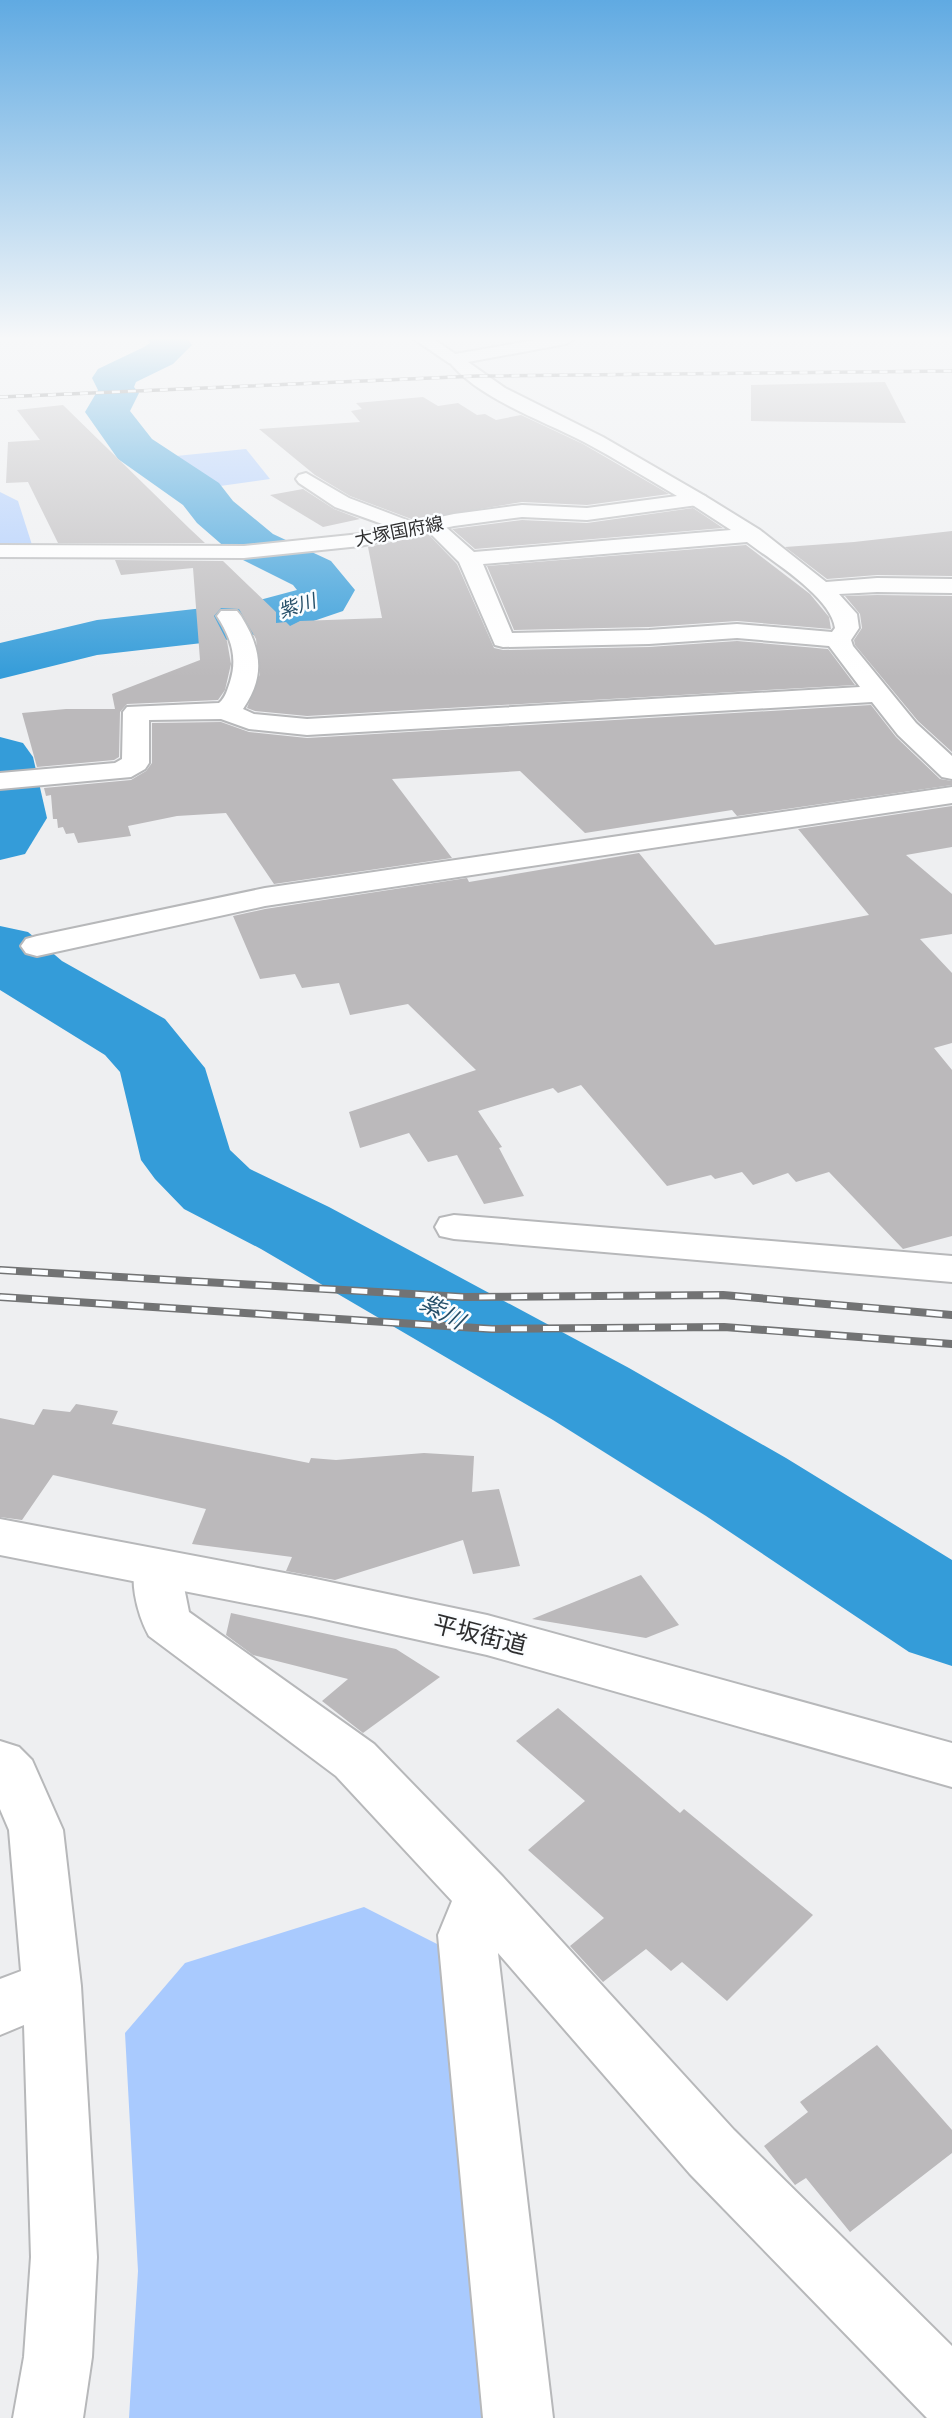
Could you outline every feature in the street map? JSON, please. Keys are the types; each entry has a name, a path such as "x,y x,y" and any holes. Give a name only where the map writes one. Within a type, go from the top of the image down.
{"street":[{"path":"614,452 752,535 821,589 845,614 847,628 839,640"},
{"path":"306,479 312,486 344,503 423,527 469,559 493,610 503,640 649,637 737,631 839,640"},
{"name":"大塚国府線","path":"0,551 252,551 360,540 522,511 587,514 698,500"},
{"path":"469,559 752,535"},
{"path":"821,589 877,585 952,586"},
{"path":"225,710 235,704 247,668 248,654 233,622"},
{"path":"839,640 842,648 877,694 907,729 952,771"},
{"path":"8,780 121,771 135,763 135,712 225,710 249,721 307,727 877,694"},
{"path":"37,946 265,897 952,796"},
{"path":"454,1227 952,1269"},
{"name":"平坂街道","path":"0,1537 311,1597 487,1635 952,1765"},
{"path":"156,1567 166,1622 355,1760 483,1895 712,2152 952,2394"},
{"path":"0,1763 13,1776 36,1830 26,1997 64,2257 58,2357 48,2418"},
{"path":"483,1895 467,1935 518,2418"}],"shaded area":[{"path":"248,452 270,479 213,487 166,457"},
{"path":"0,492 18,501 33,548 0,547"},
{"path":"364,1907 439,1945 468,2137 499,2418 129,2418 138,2271 125,2033 185,1963"}],"building":[{"path":"8,452 111,452 205,543 58,543 28,482 6,483"},
{"path":"287,452 596,452 669,494 587,505 522,502 414,520 350,496 315,475"},
{"path":"303,489 334,509 360,519 323,527 270,495"},
{"path":"693,508 723,528 475,549 452,529 522,520 587,523"},
{"path":"952,531 952,576 877,575 827,579 785,547 854,542"},
{"path":"428,534 457,564 494,648 649,647 737,641 828,649 855,685 307,716 255,711 247,708 260,674 256,639 239,609 221,608 214,616 227,641 231,664 225,690 218,700 127,704 120,712 119,757 114,760 37,767 22,713 66,709 115,709 112,694 200,660 193,568 121,575 115,560 223,561 276,612 276,623 286,622 290,626 300,621 382,618 368,547"},
{"path":"746,545 810,594 829,617 831,629 737,621 649,627 514,630 487,566"},
{"path":"845,596 952,596 952,752 918,721 855,645 854,640 862,628 860,614"},
{"path":"871,705 896,737 940,779 952,781 952,785 737,816 732,810 585,833 520,771 392,779 452,858 274,884 226,813 177,816 128,826 131,836 78,843 74,833 66,834 63,827 58,828 57,819 53,819 51,795 46,796 44,788 131,780 146,771 152,763 152,723 221,722 249,732 307,738"},
{"path":"952,806 952,847 906,855 952,894 952,934 920,939 952,973 952,1043 934,1048 952,1070 952,1236 903,1249 829,1172 796,1182 788,1173 753,1185 742,1172 715,1179 711,1175 667,1186 581,1085 558,1093 553,1088 478,1111 502,1147 499,1148 524,1196 484,1204 457,1155 428,1162 409,1133 360,1148 349,1112 476,1070 408,1004 350,1015 339,983 302,988 295,974 260,979 233,916 467,878 469,882 639,853 715,945 869,915 798,829"},
{"path":"76,1404 118,1411 112,1424 309,1463 311,1458 336,1460 424,1453 474,1456 472,1492 499,1489 520,1566 473,1574 463,1540 335,1580 286,1571 292,1557 192,1544 206,1509 53,1475 22,1520 0,1517 0,1418 34,1425 43,1409 70,1412"},
{"path":"641,1575 679,1625 646,1638 532,1619"},
{"path":"231,1613 396,1649 440,1677 363,1733 322,1701 348,1679 253,1655 226,1635"},
{"path":"558,1708 680,1813 684,1809 813,1915 727,2001 682,1962 671,1971 646,1949 603,1982 570,1946 604,1918 528,1850 585,1801 516,1741"},
{"path":"877,2045 952,2130 952,2153 850,2232 806,2178 795,2185 764,2146 808,2112 800,2102"}],"waterway":[{"name":"紫川","path":"0,661 111,635 220,624 276,615 323,599 327,590 312,573 254,545 215,512 201,494 139,452"},
{"name":"紫川","path":"0,757 12,818 0,839"},
{"name":"紫川","path":"0,949 34,978 135,1037 162,1068 187,1160 217,1189 295,1228 591,1394 746,1487 952,1619"}],"railway":[{"path":"0,1270 463,1297 723,1295 952,1315"},
{"path":"0,1297 492,1329 724,1327 952,1344"}]}
